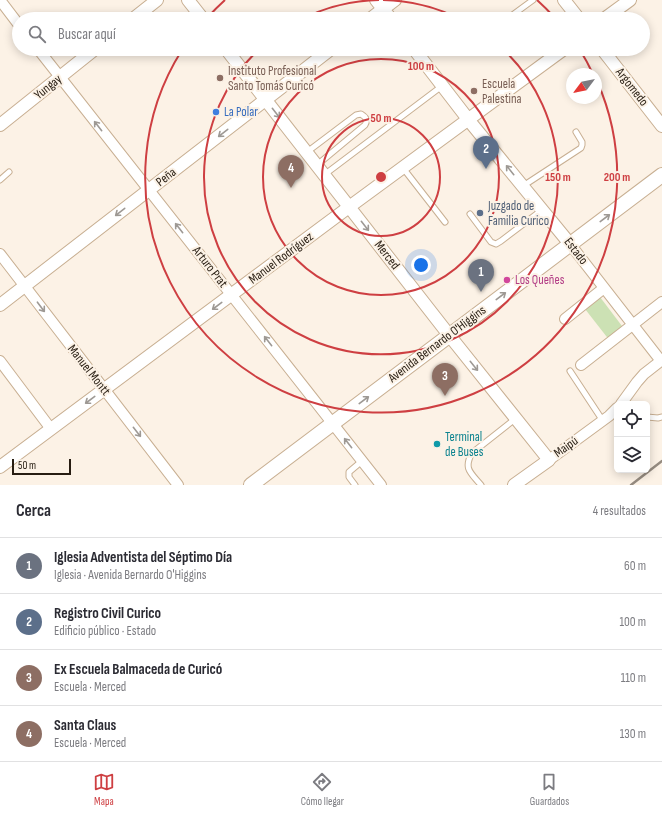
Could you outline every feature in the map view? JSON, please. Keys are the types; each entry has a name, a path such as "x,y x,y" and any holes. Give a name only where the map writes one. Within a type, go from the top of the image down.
{"main road":[{"name":"Avenida Bernardo O'Higgins","path":"251,485 662,175"}],"street":[{"path":"0,0 12,16"},
{"path":"141,12 156,0"},
{"path":"188,0 197,12"},
{"path":"379,5 394,0"},
{"path":"564,0 573,12"},
{"path":"614,12 630,0"},
{"name":"Arturo Prat","path":"44,56 381,485"},
{"name":"Yungay","path":"0,125 86,56"},
{"name":"Merced","path":"231,56 449,335 549,460"},
{"name":"Peña","path":"0,305 322,56"},
{"name":"Estado","path":"419,56 661,360"},
{"name":"Manuel Rodríguez","path":"0,467 554,56"},
{"name":"Argomedo","path":"607,56 662,126"},
{"name":"Manuel Montt","path":"0,254 178,485"},
{"path":"565,319 604,288"},
{"path":"581,365 662,302"},
{"name":"Maipú","path":"623,401 644,374 661,360"},
{"path":"0,361 51,429"},
{"name":"Maipú","path":"514,485 603,421 614,411"}],"lane":[{"path":"517,12 533,0"},
{"path":"324,175 442,86"},
{"path":"307,152 356,115 361,114 364,116 367,120 365,126 317,165"},
{"path":"523,186 581,148 582,142 576,132"},
{"path":"403,168 445,222"},
{"path":"0,180 9,172"},
{"path":"470,214 491,242 496,244 542,209"},
{"path":"570,371 603,421"},
{"path":"650,417 662,417"},
{"path":"482,485 469,470 468,460 472,453 516,419"},
{"path":"355,485 349,477 349,472 362,461"}],"green space":[{"path":"600,297 625,330 610,341 585,309"}],"railway":[{"path":"631,485 662,461"}],"place":[{"name":"Instituto Profesional Santo Tomás Curicó","path":"220,78"},
{"name":"Escuela Palestina","path":"474,91"},
{"name":"La Polar","path":"216,112"},
{"name":"Registro Civil Curico","path":"486,169"},
{"name":"Santa Claus","path":"291,188"},
{"name":"Juzgado de Familia Curico","path":"480,213"},
{"name":"Los Queñes","path":"507,280"},
{"name":"Iglesia Adventista del Séptimo Día","path":"481,292"},
{"name":"Ex Escuela Balmaceda de Curicó","path":"445,396"},
{"name":"Terminal de Buses","path":"437,444"}]}
